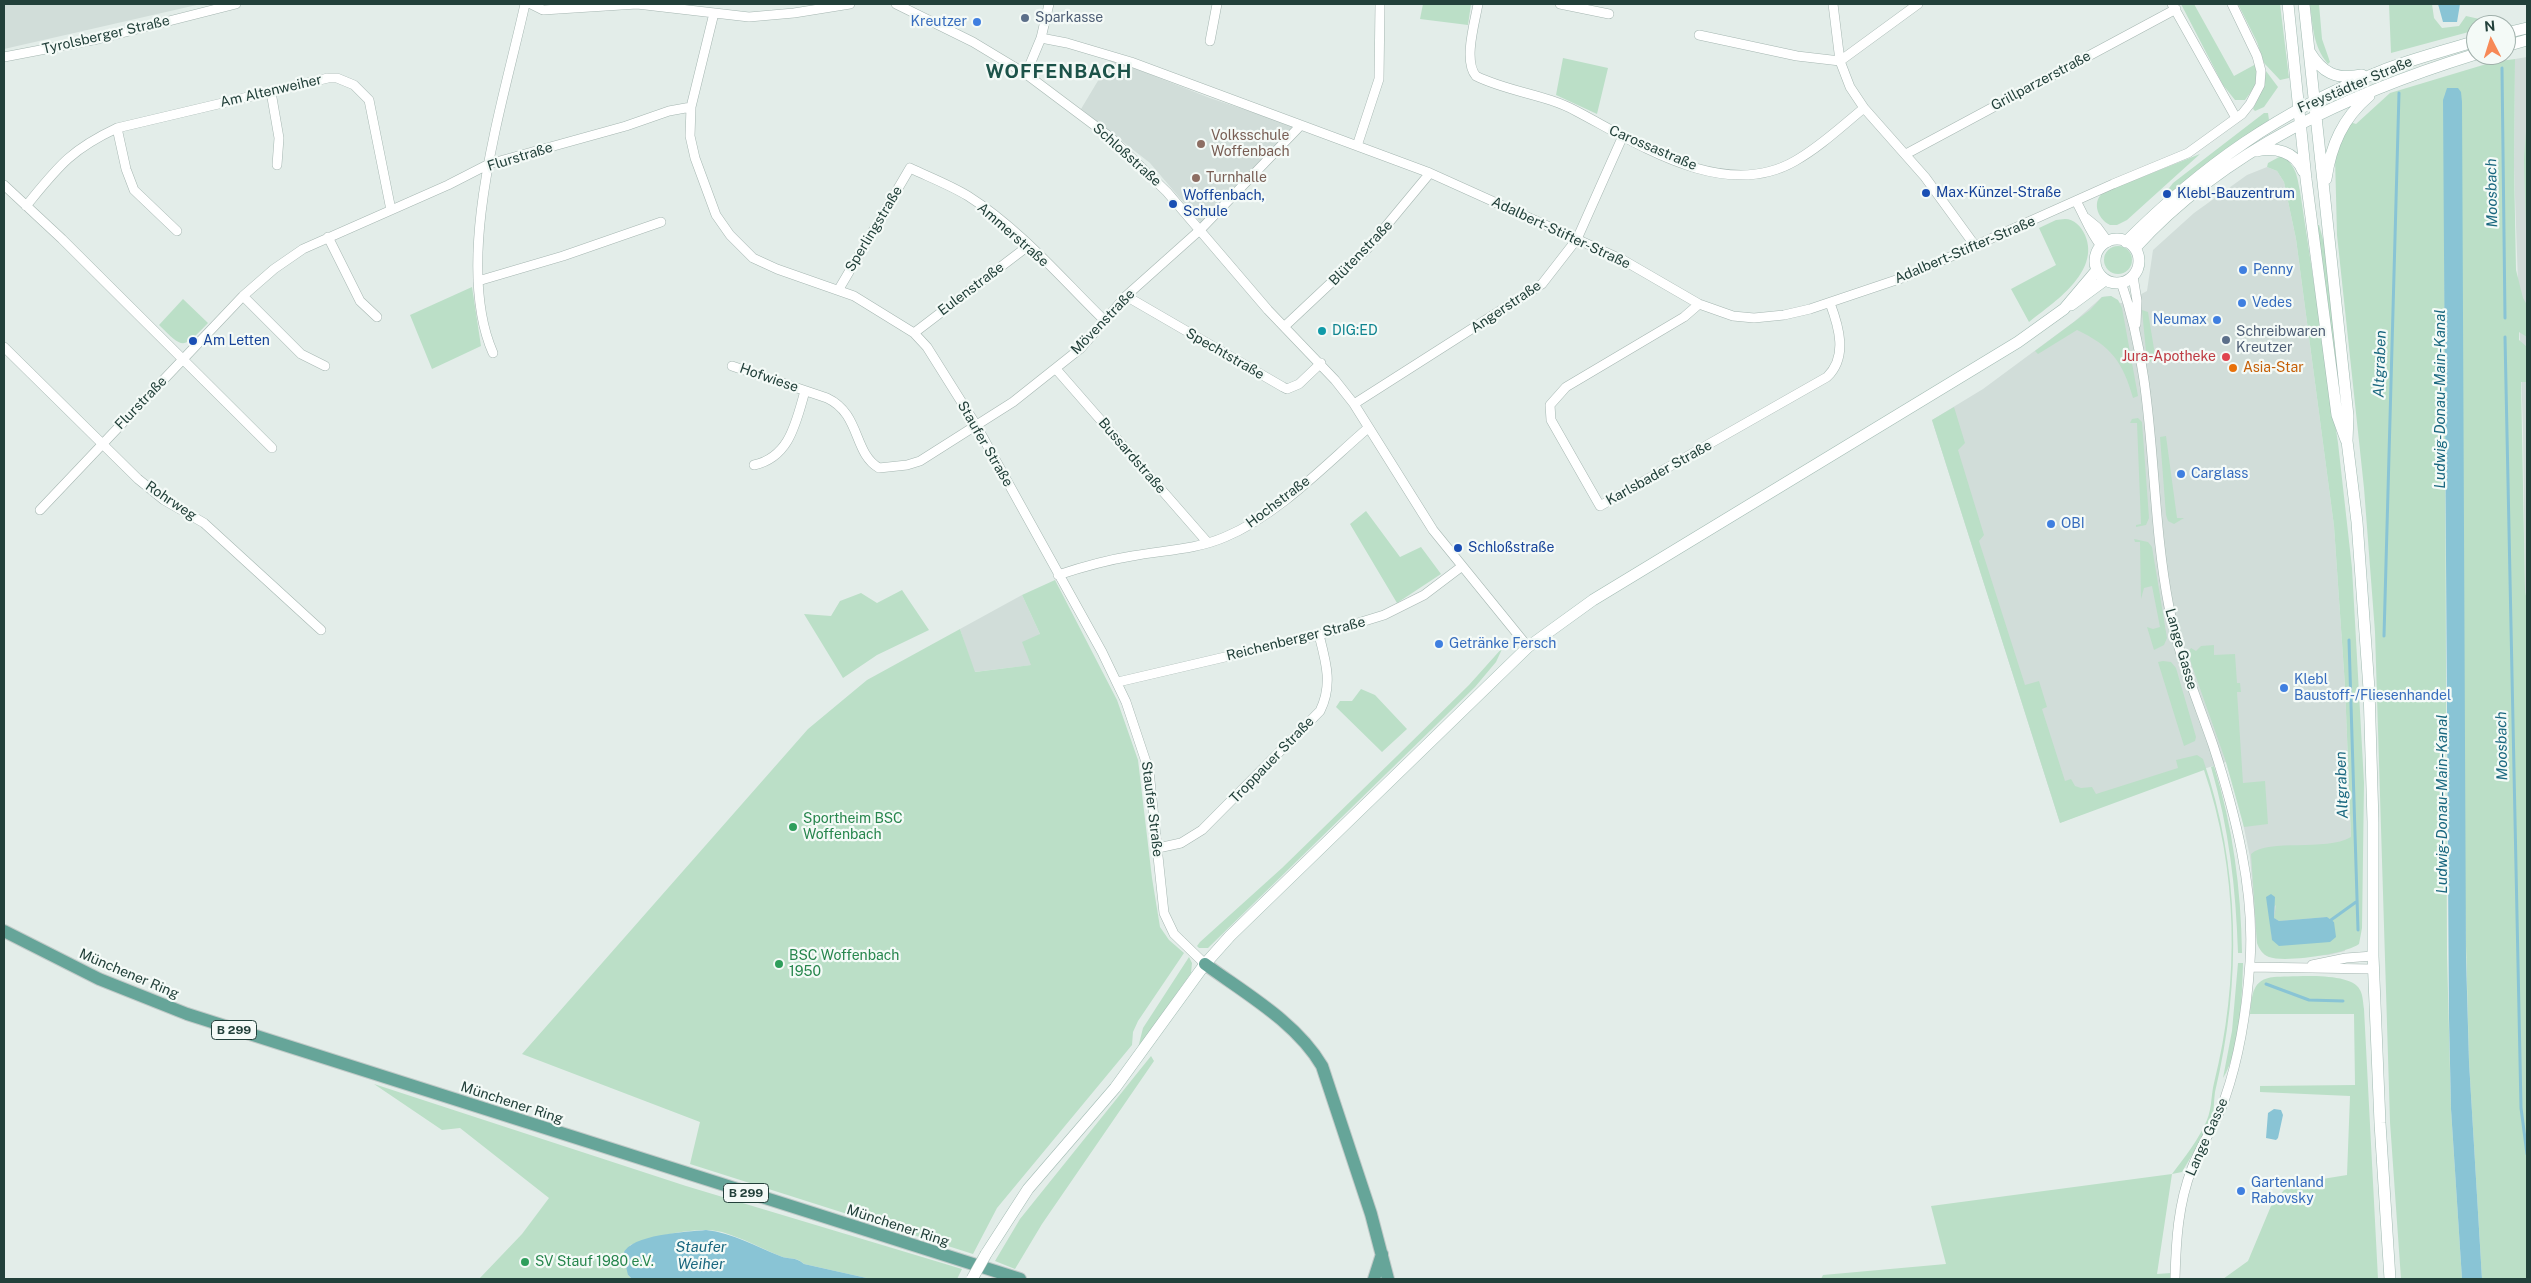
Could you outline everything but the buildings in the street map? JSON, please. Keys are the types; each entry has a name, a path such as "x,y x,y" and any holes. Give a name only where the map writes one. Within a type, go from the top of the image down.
{"main road":[{"path":"2288,4 2306,180 2337,415 2347,441"},
{"path":"2304,4 2348,416 2347,441 2357,522 2367,640 2373,822 2373,956 2390,1279"},
{"name":"Freystädter Straße","path":"2130,245 2167,201 2254,135 2299,108 2381,71 2466,45"},
{"path":"2308,49 2319,65 2332,75 2349,77 2381,71"},
{"name":"Freystädter Straße","path":"2130,245 2185,199 2249,153 2301,123 2390,83 2466,57"},
{"path":"2324,198 2332,149 2343,124 2361,103 2390,83"},
{"path":"2249,153 2269,149 2286,153 2300,164 2306,180"},
{"path":"972,1279 1028,1189 1133,1065 1205,964 1247,919 1528,647 1593,600 1948,386 2032,333 2105,280 2121,282 2133,276 2139,263 2130,245 2117,240 2105,244 2096,258 2097,270 2105,280"},
{"path":"2064,309 2097,270"},
{"name":"Münchener Ring","path":"4,931 99,979 187,1014 1020,1279"},
{"path":"1205,964 1284,1023 1302,1039 1318,1059 1325,1071 1342,1121 1389,1276"},
{"path":"1374,1279 1382,1254"}],"street":[{"name":"Tyrolsberger Straße","path":"4,57 98,39 236,4"},
{"path":"493,353 484,325 478,281 479,233 489,164 525,4"},
{"path":"531,4 543,10 637,4 714,14 762,16 850,4"},
{"name":"Schloßstraße","path":"896,4 973,42 1026,74 1122,148 1167,192 1201,229 1268,310 1321,363 1354,404 1433,530 1461,567 1528,647"},
{"path":"1026,74 1041,38 1049,4"},
{"path":"1210,41 1217,4"},
{"path":"1357,146 1379,79 1380,4"},
{"name":"Carossastraße","path":"1478,4 1470,58 1471,69 1476,76 1559,103 1622,138 1718,174 1759,174 1794,162 1864,108"},
{"path":"1560,4 1609,14"},
{"path":"1834,4 1840,61 1850,86 1864,108 1906,154 1976,247"},
{"path":"1699,35 1797,56 1840,61 1918,4"},
{"name":"Adalbert-Stifter-Straße","path":"1041,38 1067,43 1132,62 1430,174 1624,260 1698,304 1733,316 1754,318 1784,315 1830,303 1905,278 2137,173 2180,157 2236,118 2246,109 2257,92 2261,72 2252,43 2232,4"},
{"path":"2174,7 2236,118"},
{"name":"Grillparzerstraße","path":"1906,154 2174,7"},
{"name":"Staufer Straße","path":"714,14 690,107 690,136 708,198 716,215 730,235 753,258 763,264 838,289 898,321 914,333 927,347 976,426 1118,682 1147,762 1158,848 1161,898 1166,918 1179,939 1205,964"},
{"name":"Am Altenweiher","path":"26,206 74,152 88,142 117,128 328,78 345,81 362,92 369,100 391,210"},
{"path":"271,92 279,138 277,165"},
{"name":"Flurstraße","path":"40,510 243,296 274,269 303,249 448,185 489,164 617,129 669,111 690,107"},
{"name":"Mövenstraße","path":"976,426 1013,402 1081,348 1126,296 1201,229 1301,125"},
{"path":"117,128 130,183 134,190 178,230"},
{"name":"Angerstraße","path":"1354,404 1532,292 1553,273 1577,239 1622,138"},
{"name":"Sperlingstraße","path":"838,289 910,168"},
{"name":"Ammerstraße","path":"910,168 968,196 1028,246 1104,320"},
{"name":"Blütenstraße","path":"1285,326 1367,249 1430,174"},
{"path":"4,185 272,448"},
{"path":"2076,201 2086,218 2089,231 2105,244"},
{"path":"478,281 563,256 661,222"},
{"path":"328,237 360,301 377,317"},
{"name":"Eulenstraße","path":"914,333 1028,246"},
{"name":"Lange Gasse","path":"2133,276 2137,301 2136,326"},
{"name":"Lange Gasse","path":"2121,282 2136,326 2144,374 2168,604 2179,649 2216,756 2236,825 2247,899 2250,967 2240,1038 2231,1080 2221,1111 2193,1165 2185,1190 2177,1228 2174,1279"},
{"path":"243,296 301,354 325,366"},
{"name":"Spechtstraße","path":"1126,296 1282,388 1287,389 1299,384 1321,363"},
{"name":"Karlsbader Straße","path":"1698,304 1684,317 1566,387 1550,405 1552,423 1600,506 1827,377 1835,368 1840,349 1838,329 1830,303"},
{"name":"Rohrweg","path":"4,347 154,493 204,523 321,630"},
{"name":"Hofwiese","path":"732,366 806,391 841,406 848,414 868,457 879,468 907,465 920,461 976,426"},
{"name":"Bussardstraße","path":"1056,369 1208,543"},
{"name":"Hofwiese","path":"754,465 774,458 782,450 797,421 806,391"},
{"name":"Hochstraße","path":"1058,575 1115,559 1188,548 1225,537 1261,518 1368,428"},
{"name":"Reichenberger Straße","path":"1118,682 1359,624 1402,608 1424,595 1461,567"},
{"name":"Troppauer Straße","path":"1158,848 1181,843 1202,830 1320,711 1326,698 1328,684 1327,664 1319,635"},
{"path":"2300,968 2334,960 2373,956"},
{"path":"2250,967 2374,969"}],"shaded area":[{"path":"4,4 201,4 4,49"},
{"path":"2527,57 2527,603 2525,590 2523,429 2514,166 2516,59"},
{"name":"Volksschule Woffenbach","path":"1111,59 1210,98 1294,126 1201,223 1150,163 1081,109"},
{"path":"2267,167 2277,171 2284,182 2296,239 2334,526 2345,686 2351,837 2345,951 2329,955 2275,958 2265,955 2257,943 2250,857 2239,804 2226,762 2181,776 2060,823 1932,420 1983,389 2075,321 2102,297 2111,296 2120,303 2124,303 2147,291 2153,250 2194,213 2247,175"},
{"path":"1022,595 1040,634 1032,665 974,672 960,629"}],"green space":[{"path":"1423,4 1471,4 1468,25 1420,19"},
{"path":"2181,4 2194,4 2234,76 2256,64 2256,85 2245,100 2235,100 2223,85"},
{"path":"2238,4 2280,4 2289,78 2280,80 2264,63 2257,42"},
{"path":"2310,4 2319,4 2322,39 2330,62 2328,64 2319,50 2313,28"},
{"path":"2389,4 2432,4 2434,18 2442,28 2459,26 2466,16 2466,33 2391,53"},
{"path":"1563,58 1608,68 1597,114 1556,95"},
{"path":"2483,65 2515,65 2516,270 2523,298 2527,305 2527,337 2519,332 2519,340 2527,347 2527,382 2521,382 2525,590 2527,602 2527,1279 2482,1279 2469,1062 2444,92 2447,954 2451,1109 2462,1279 2401,1279 2390,1122 2375,632 2364,488 2337,235 2335,157 2350,122 2356,124 2390,93"},
{"path":"2266,71 2278,87 2264,107 2255,111 2253,109 2264,86"},
{"path":"2264,113 2268,113 2269,120 2169,195 2166,192 2173,183"},
{"path":"2527,118 2527,263 2524,159"},
{"path":"2200,154 2127,220 2117,225 2110,225 2101,218 2097,204 2100,195 2104,192"},
{"path":"2281,156 2286,159 2295,171 2300,191 2338,443 2352,568 2364,783 2362,928 2359,944 2352,948 2329,954 2288,959 2277,959 2267,956 2262,952 2257,943 2251,854 2259,849 2327,844 2351,837 2345,686 2334,526 2296,239 2284,182 2277,171 2267,167 2268,163","holes":["2276,905 2274,918 2279,921 2327,917 2334,922 2272,940 2269,911"]},
{"path":"2065,219 2079,226 2085,235 2088,249 2086,262 2081,274 2072,285 2050,306 2029,322 2011,289 2056,265 2039,228 2056,220"},
{"path":"2316,225 2319,225 2326,250 2341,381 2338,382"},
{"path":"2118,246 2128,250 2132,260 2128,270 2118,274 2108,270 2104,260 2108,250"},
{"path":"472,287 481,346 432,369 410,315"},
{"path":"2111,296 2118,300 2122,308 2138,396 2133,398 2125,374 2114,357 2099,342 2077,330 2038,354 2035,351 2090,310 2102,297"},
{"path":"183,299 208,323 193,338 184,343 174,339 159,325"},
{"path":"2142,310 2148,312 2156,361 2147,362"},
{"path":"1954,407 1965,443 1958,450 1984,535 1979,541 2025,685 2039,681 2047,707 2042,709 2065,781 2071,779 2075,786 2081,788 2092,787 2096,794 2178,768 2176,760 2197,755 2203,759 2224,841 2233,924 2233,966 2230,1008 2215,1092 2213,1114 2203,1136 2182,1172 2172,1174 2196,1141 2209,1115 2228,1005 2231,965 2232,925 2224,846 2204,770 2060,823 1932,420"},
{"path":"2138,418 2142,422 2149,518 2146,525 2136,527 2136,525 2141,524 2137,423 2130,423 2132,419"},
{"path":"2166,436 2177,518 2184,518 2174,524 2168,521 2166,515 2160,437"},
{"path":"1366,511 1400,557 1421,547 1441,574 1397,603 1350,524"},
{"path":"2134,539 2148,542 2152,547 2167,638 2164,645 2154,650 2147,627 2153,629 2160,627 2152,586 2144,588 2141,599 2140,542 2135,542"},
{"path":"1055,580 1117,700 1138,760 1152,878 1160,927 1169,940 1184,953 1138,1021 1133,1032 1132,1045 997,1208 973,1254 690,1164 700,1122 522,1054 808,729 867,680 960,629 975,672 1031,665 1022,642 1040,634 1022,595"},
{"path":"902,590 929,630 877,655 843,678 804,614 831,616 840,601 861,593 877,603"},
{"path":"2214,645 2214,655 2235,654 2237,683 2240,683 2241,692 2237,692 2243,783 2265,781 2268,824 2244,827 2226,762 2191,663 2189,651 2191,648 2196,651 2201,646"},
{"path":"1503,647 1496,662 1475,687 1208,948 1199,948 1197,946 1282,868 1397,756 1469,685"},
{"path":"2158,662 2171,662 2176,668 2196,737 2195,741 2184,746"},
{"path":"1361,689 1375,695 1407,729 1382,752 1336,707 1340,701 1352,701"},
{"path":"2214,766 2221,789 2235,858 2240,905 2242,953 2238,953 2230,859 2223,813 2211,767"},
{"path":"1189,957 1192,963 1191,973 1138,1048 1143,1028"},
{"path":"2238,963 2243,963 2237,1038 2234,1053 2223,1078 2232,1031"},
{"path":"2320,976 2334,978 2354,984 2361,992 2364,1009 2378,1279 2223,1279 2248,1261 2271,1206 2284,1190 2304,1182 2347,1175 2350,1096 2260,1092 2260,1086 2355,1085 2354,1014 2250,1014 2254,989 2261,981 2274,977"},
{"path":"1151,1056 1154,1061 1042,1224 1015,1269 995,1261 1020,1219"},
{"path":"374,1084 686,1186 962,1269 957,1279 871,1279 804,1264 798,1260 780,1256 722,1232 700,1230 676,1233 630,1245 628,1275 632,1279 479,1279 522,1234 549,1198 460,1128 442,1130"},
{"path":"2172,1174 2157,1274 2171,1273 2170,1279 1821,1279 1823,1275 1946,1264 1931,1206"}],"water":[{"path":"2438,4 2460,4 2457,22 2443,22"},
{"path":"2447,88 2458,88 2461,92 2462,102 2466,957 2469,1062 2482,1279 2462,1279 2451,1109 2443,100"},
{"path":"2271,894 2275,897 2274,918 2279,921 2327,917 2334,922 2336,937 2330,942 2279,946 2272,940 2266,897"},
{"path":"2274,1109 2281,1110 2283,1115 2276,1140 2266,1138 2268,1113"},
{"name":"Staufer Weiher","path":"706,1230 735,1237 780,1256 798,1260 804,1264 871,1279 632,1279 628,1275 623,1254 628,1247 637,1242 660,1235"}],"waterway":[{"name":"Moosbach","path":"2502,68 2505,318"},
{"name":"Altgraben","path":"2384,636 2399,93"},
{"name":"Moosbach","path":"2505,337 2521,1108 2527,1154"},
{"name":"Altgraben","path":"2349,640 2358,930"},
{"path":"2331,920 2356,902"},
{"path":"2266,984 2309,1000 2343,1001"}],"place":[{"name":"Sparkasse","path":"1025,18"},
{"name":"Kreutzer","path":"977,22"},
{"name":"Volksschule Woffenbach","path":"1201,144"},
{"name":"Turnhalle","path":"1196,178"},
{"name":"Max-Künzel-Straße","path":"1926,193"},
{"name":"Klebl-Bauzentrum","path":"2167,194"},
{"name":"Woffenbach, Schule","path":"1173,204"},
{"name":"Penny","path":"2243,270"},
{"name":"Vedes","path":"2242,303"},
{"name":"Neumax","path":"2217,320"},
{"name":"DIG:ED","path":"1322,331"},
{"name":"Schreibwaren Kreutzer","path":"2226,340"},
{"name":"Am Letten","path":"193,341"},
{"name":"Jura-Apotheke","path":"2226,357"},
{"name":"Asia-Star","path":"2233,368"},
{"name":"Carglass","path":"2181,474"},
{"name":"OBI","path":"2051,524"},
{"name":"Schloßstraße","path":"1458,548"},
{"name":"Getränke Fersch","path":"1439,644"},
{"name":"Klebl Baustoff-/Fliesenhandel","path":"2284,688"},
{"name":"Sportheim BSC Woffenbach","path":"793,827"},
{"name":"BSC Woffenbach 1950","path":"779,964"},
{"name":"Gartenland Rabovsky","path":"2241,1191"},
{"name":"SV Stauf 1980 e.V.","path":"525,1262"}],"district":[{"name":"WOFFENBACH","path":"1059,72"}],"water label":[{"name":"Ludwig-Donau-Main-Kanal","path":"2440,399"},
{"name":"Ludwig-Donau-Main-Kanal","path":"2442,804"}]}
